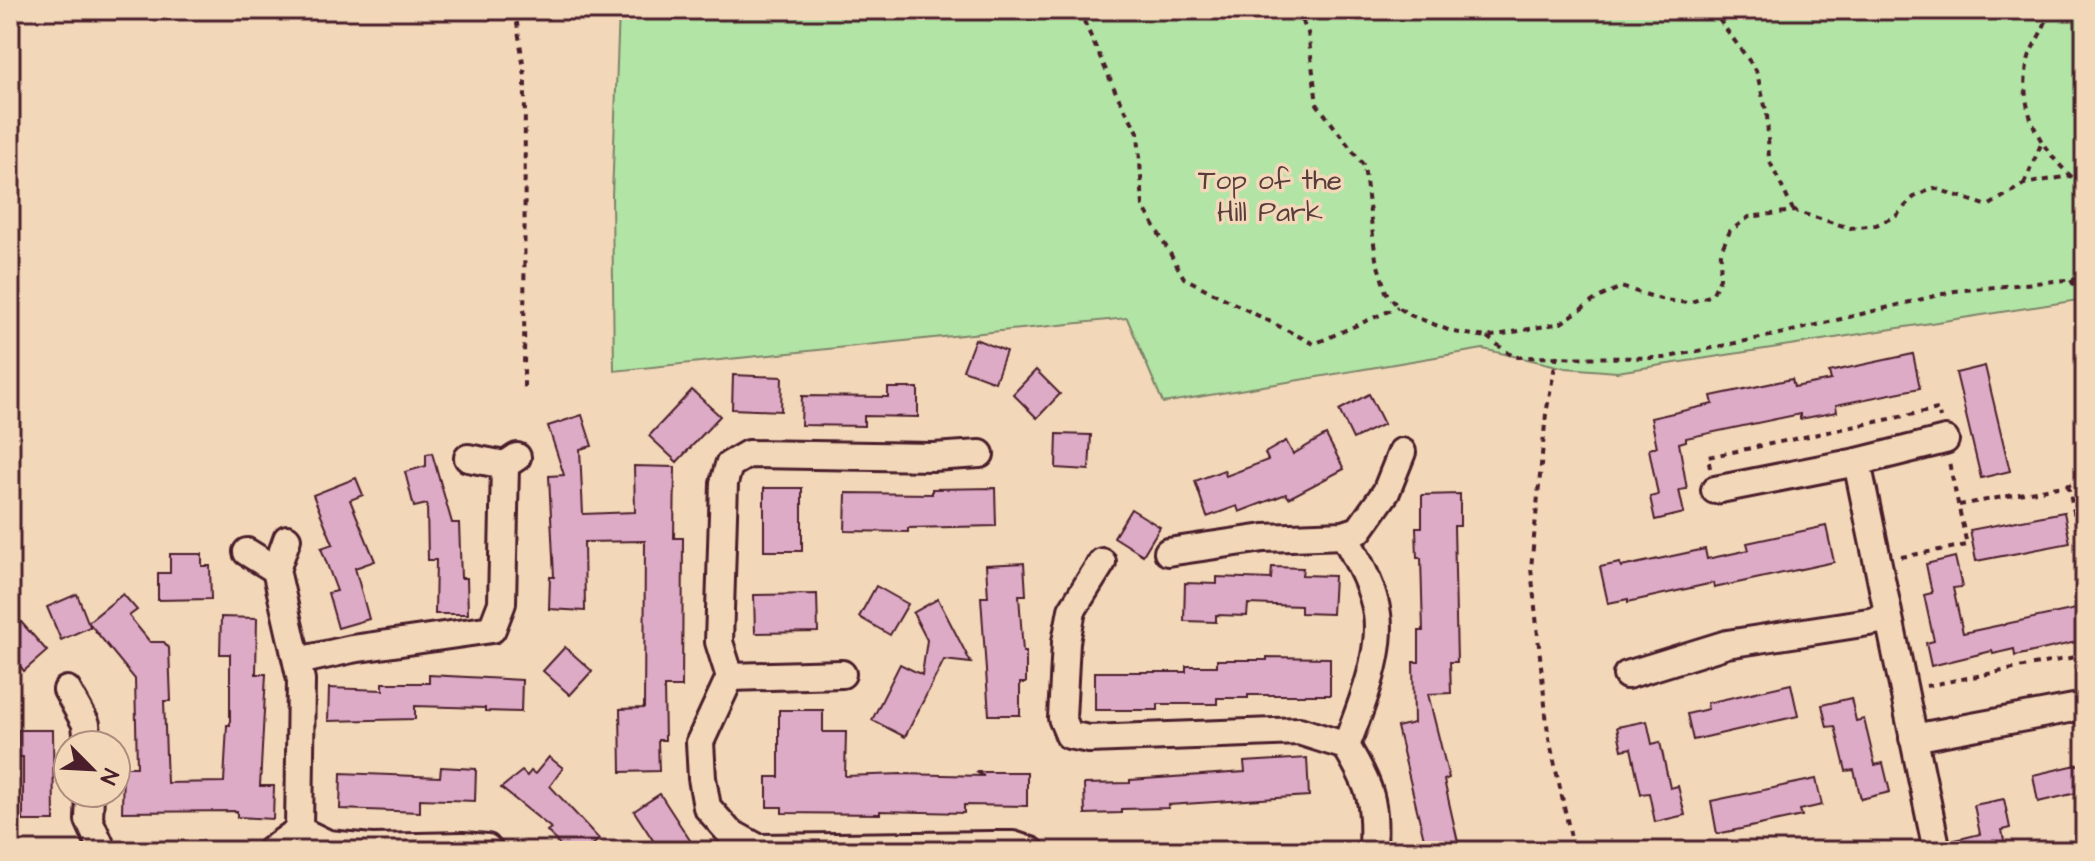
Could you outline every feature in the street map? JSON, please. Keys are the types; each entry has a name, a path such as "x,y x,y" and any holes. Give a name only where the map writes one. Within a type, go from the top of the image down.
{"street":[{"path":"1715,490 1857,462 1945,440"},
{"path":"1168,552 1264,538 1344,535 1359,530 1386,492 1402,452"},
{"path":"980,454 933,457 748,454 729,465 724,483 719,642 730,677 700,742 702,778 707,807 729,832 758,848 1013,845 1031,851"},
{"path":"298,661 352,649 492,629 502,603 512,461 468,458"},
{"path":"1857,462 1933,850"},
{"path":"1344,535 1364,575 1377,615 1375,655 1346,746"},
{"path":"287,539 276,570 301,680 299,830"},
{"path":"247,552 276,570"},
{"path":"1102,562 1072,610 1066,642 1062,718 1069,735 1089,739 1299,731 1346,746 1365,777 1375,811 1373,851"},
{"path":"1627,675 1727,644 1888,619"},
{"path":"730,677 842,674"},
{"path":"67,690 86,729"},
{"path":"1913,738 2079,707"},
{"path":"89,809 89,820 103,851"},
{"path":"270,851 299,830"},
{"path":"299,830 328,844 372,848 463,846 487,848 489,851"}],"path":[{"path":"515,10 525,76 524,391"},
{"path":"1079,10 1118,97 1138,132 1143,206 1184,278 1314,344 1398,307"},
{"path":"1297,10 1308,33 1317,104 1364,166 1376,259 1386,292 1408,314 1453,332 1487,337 1561,323 1596,299 1621,287 1664,300 1688,303 1712,295 1720,278 1721,251 1730,231 1749,217 1794,211 1850,228 1863,227 1896,216 1914,197 1934,188 1988,206 2024,184 2070,176"},
{"path":"1712,10 1756,70 1767,114 1769,160 1794,211"},
{"path":"2048,10 2047,19 2028,60 2024,100 2032,126 2070,176 2085,188"},
{"path":"2024,184 2043,141"},
{"path":"1487,337 1514,357 1664,358 1784,333 1955,291 2085,278"},
{"path":"2071,280 2085,305"},
{"path":"1557,355 1546,414 1531,568 1548,734 1574,851"},
{"path":"1959,505 2085,482"},
{"path":"2068,485 2085,562"},
{"path":"1926,686 2085,655"}],"green space":[{"name":"Top of the Hill Park","path":"619,10 2085,10 2085,299 1617,372 1566,368 1483,349 1163,403 1127,318 614,371 612,196"}],"building":[{"path":"975,339 1006,351 995,382 963,370"},
{"path":"1913,354 1920,388 1836,405 1837,412 1800,419 1800,414 1686,438 1686,441 1679,443 1687,489 1679,490 1684,513 1655,520 1650,497 1658,495 1649,449 1657,447 1651,418 1713,404 1711,396 1792,379 1794,387 1831,380 1829,372"},
{"path":"1985,366 2010,471 1981,478 1956,373"},
{"path":"1036,370 1060,394 1037,418 1013,394"},
{"path":"733,375 782,377 781,411 732,409"},
{"path":"888,388 918,388 918,417 864,416 864,426 801,425 802,396 888,397"},
{"path":"692,390 720,416 677,462 649,436"},
{"path":"1369,394 1384,424 1353,439 1339,410"},
{"path":"582,415 592,446 580,449 583,514 635,512 634,466 675,467 674,538 683,538 682,687 664,687 665,740 658,740 659,771 621,772 620,709 644,708 645,541 584,542 585,611 549,609 550,577 554,577 549,476 564,475 548,426"},
{"path":"1057,434 1091,435 1089,470 1056,468"},
{"path":"1326,435 1344,469 1289,498 1286,494 1239,512 1237,506 1207,517 1195,481 1224,470 1226,476 1268,460 1265,453 1286,441 1293,454"},
{"path":"432,453 452,523 459,523 461,578 467,578 468,614 435,614 436,560 428,560 427,504 414,507 405,472 426,466 426,454"},
{"path":"356,478 363,495 350,500 375,561 355,568 369,619 338,628 328,593 337,591 321,548 333,544 313,495"},
{"path":"764,488 802,488 802,551 764,551"},
{"path":"995,488 996,526 908,528 908,532 845,531 846,493 932,494 932,489"},
{"path":"1460,494 1460,526 1454,526 1457,662 1450,662 1451,693 1428,694 1449,778 1444,780 1460,851 1427,851 1397,727 1414,723 1413,662 1419,662 1419,631 1423,631 1421,558 1417,558 1416,527 1422,527 1422,495"},
{"path":"1131,509 1160,527 1143,555 1114,537"},
{"path":"2064,512 2070,543 1976,561 1970,530"},
{"path":"1826,526 1834,562 1714,588 1713,583 1628,602 1628,599 1608,603 1600,567 1620,563 1621,567 1705,549 1707,559 1749,550 1747,543"},
{"path":"170,554 202,554 202,566 210,566 211,599 158,600 158,573 170,573"},
{"path":"1955,557 1962,587 1953,588 1963,633 2085,607 2085,640 2015,656 2014,649 1993,654 1992,651 1931,666 1926,643 1934,641 1924,595 1932,593 1926,564"},
{"path":"1024,563 1026,595 1019,595 1023,652 1026,652 1026,683 1020,683 1020,715 989,715 981,597 988,597 986,565"},
{"path":"1272,567 1303,568 1302,575 1334,576 1332,614 1301,613 1301,606 1248,604 1247,616 1216,615 1216,622 1184,621 1185,583 1217,584 1217,577 1271,579"},
{"path":"876,586 908,604 890,635 859,617"},
{"path":"77,594 88,622 123,594 137,610 129,616 150,642 164,642 169,648 171,701 164,701 167,783 224,782 227,725 230,725 230,654 220,654 221,617 257,618 256,674 266,674 260,786 274,786 273,819 237,817 237,811 122,812 122,809 132,809 132,767 137,767 135,679 89,623 90,627 61,640 47,607"},
{"path":"817,594 818,632 755,633 754,595"},
{"path":"938,599 971,663 944,660 905,737 872,720 900,664 922,675 927,640 913,613"},
{"path":"21,622 47,651 24,671 10,654 10,632"},
{"path":"565,647 592,671 570,695 543,671"},
{"path":"1267,657 1330,658 1330,695 1248,695 1248,698 1217,698 1217,704 1158,704 1158,710 1095,710 1095,672 1186,672 1186,666 1217,666 1217,660 1267,660"},
{"path":"429,675 522,680 521,712 415,706 415,719 328,721 329,688 383,690 383,683 429,683"},
{"path":"1791,684 1798,716 1693,740 1687,714 1708,709 1707,703"},
{"path":"1851,698 1856,721 1864,719 1875,765 1883,763 1890,792 1861,799 1854,770 1846,771 1835,726 1827,727 1822,705"},
{"path":"779,710 823,710 823,732 846,732 845,776 984,776 976,772 1027,772 1027,806 964,805 964,813 782,813 782,807 767,807 767,777 779,777"},
{"path":"1647,721 1652,744 1660,742 1670,788 1678,786 1685,815 1655,822 1649,793 1641,794 1631,748 1622,750 1617,727"},
{"path":"18,730 52,730 54,821 23,821 23,757 18,757"},
{"path":"549,757 563,768 550,786 599,839 586,851 565,851 547,831 551,828 501,788 522,771 527,776 531,771 535,774"},
{"path":"1307,758 1309,796 1085,814 1084,784 1130,783 1130,780 1245,772 1244,762"},
{"path":"2085,763 2085,791 2038,802 2033,775"},
{"path":"441,767 476,769 475,801 420,799 420,812 340,809 341,773 440,777"},
{"path":"1816,779 1822,805 1800,810 1802,816 1717,834 1711,801"},
{"path":"660,794 697,851 660,851 634,811"},
{"path":"2004,799 2010,828 2002,830 2006,851 1953,851 1951,841 1980,834 1974,805"}]}
